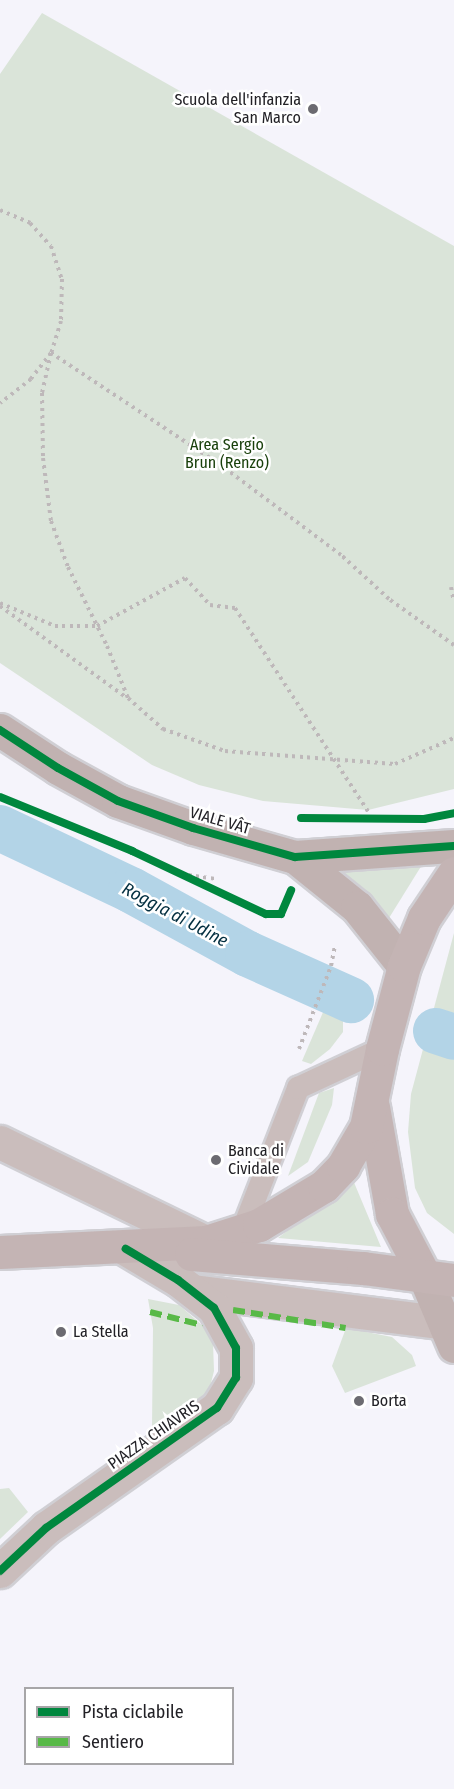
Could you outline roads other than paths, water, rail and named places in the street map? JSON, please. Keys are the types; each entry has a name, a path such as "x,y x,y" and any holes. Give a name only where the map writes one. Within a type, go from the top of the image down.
{"main road":[{"name":"VIALE VÂT","path":"0,730 58,768 118,801 193,828 295,857 454,846"},
{"name":"VIALE VÂT","path":"295,857 357,907 405,966"},
{"path":"0,1252 126,1249 206,1242 243,1232 284,1213 324,1186 356,1148 373,1106 381,1049 405,966 424,918 454,873"},
{"path":"373,1106 392,1214 439,1277 450,1334"},
{"path":"126,1249 439,1277"}],"street":[{"path":"0,1142 206,1242"},
{"name":"PIAZZA CHIAVRIS","path":"0,1571 46,1528 200,1422 227,1396 238,1362 232,1335 214,1308 193,1291 126,1249"},
{"name":"PIAZZA CHIAVRIS","path":"193,1291 450,1334"}],"lane":[{"path":"243,1232 298,1088 381,1049"}],"waterway":[{"name":"Roggia di Udine","path":"0,828 131,890 248,954 351,1000"},
{"name":"Roggia di Udine","path":"436,1031 454,1037"}],"place":[{"name":"Scuola dell'infanzia San Marco","path":"313,109"},
{"name":"Banca di Cividale","path":"216,1160"},
{"name":"La Stella","path":"61,1332"},
{"name":"Borta","path":"359,1401"}],"park label":[{"name":"Area Sergio Brun (Renzo)","path":"227,454"}]}
